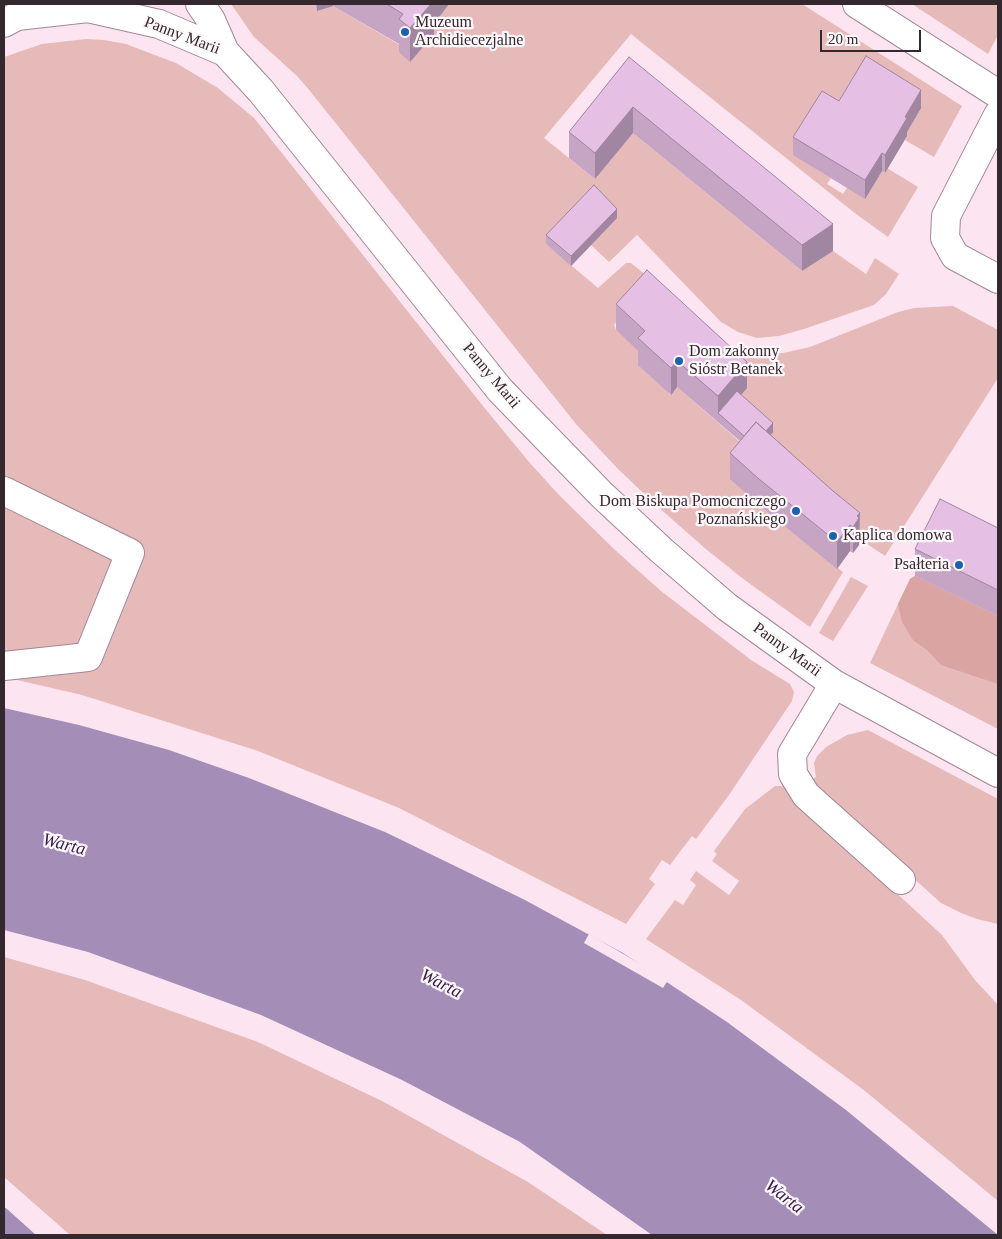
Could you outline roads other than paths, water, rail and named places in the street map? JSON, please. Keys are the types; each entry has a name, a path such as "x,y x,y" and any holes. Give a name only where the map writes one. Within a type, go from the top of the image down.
{"street":[{"path":"200,4 211,20 225,52"},
{"path":"857,4 998,94"},
{"name":"Panny Marii","path":"4,23 17,16 88,8 159,24 225,52 268,98 500,390 601,494 660,550 728,607 834,684 998,772"},
{"path":"998,115 946,216 945,238 955,256 998,279"},
{"path":"4,491 130,553 88,657 4,666"},
{"path":"834,684 792,754 793,774 810,799 901,880"}],"water":[{"name":"Warta","path":"4,708 79,725 169,750 249,778 385,832 523,899 623,953 727,1022 846,1110 998,1235 652,1235 520,1142 402,1080 261,1015 88,952 4,930"},
{"path":"4,1207 7,1209 36,1235 4,1235"}],"place":[{"name":"Muzeum Archidiecezjalne","path":"405,32"},
{"name":"Dom zakonny Sióstr Betanek","path":"679,361"},
{"name":"Dom Biskupa Pomocniczego Poznańskiego","path":"796,511"},
{"name":"Kaplica domowa","path":"833,536"},
{"name":"Psałteria","path":"959,565"}]}
